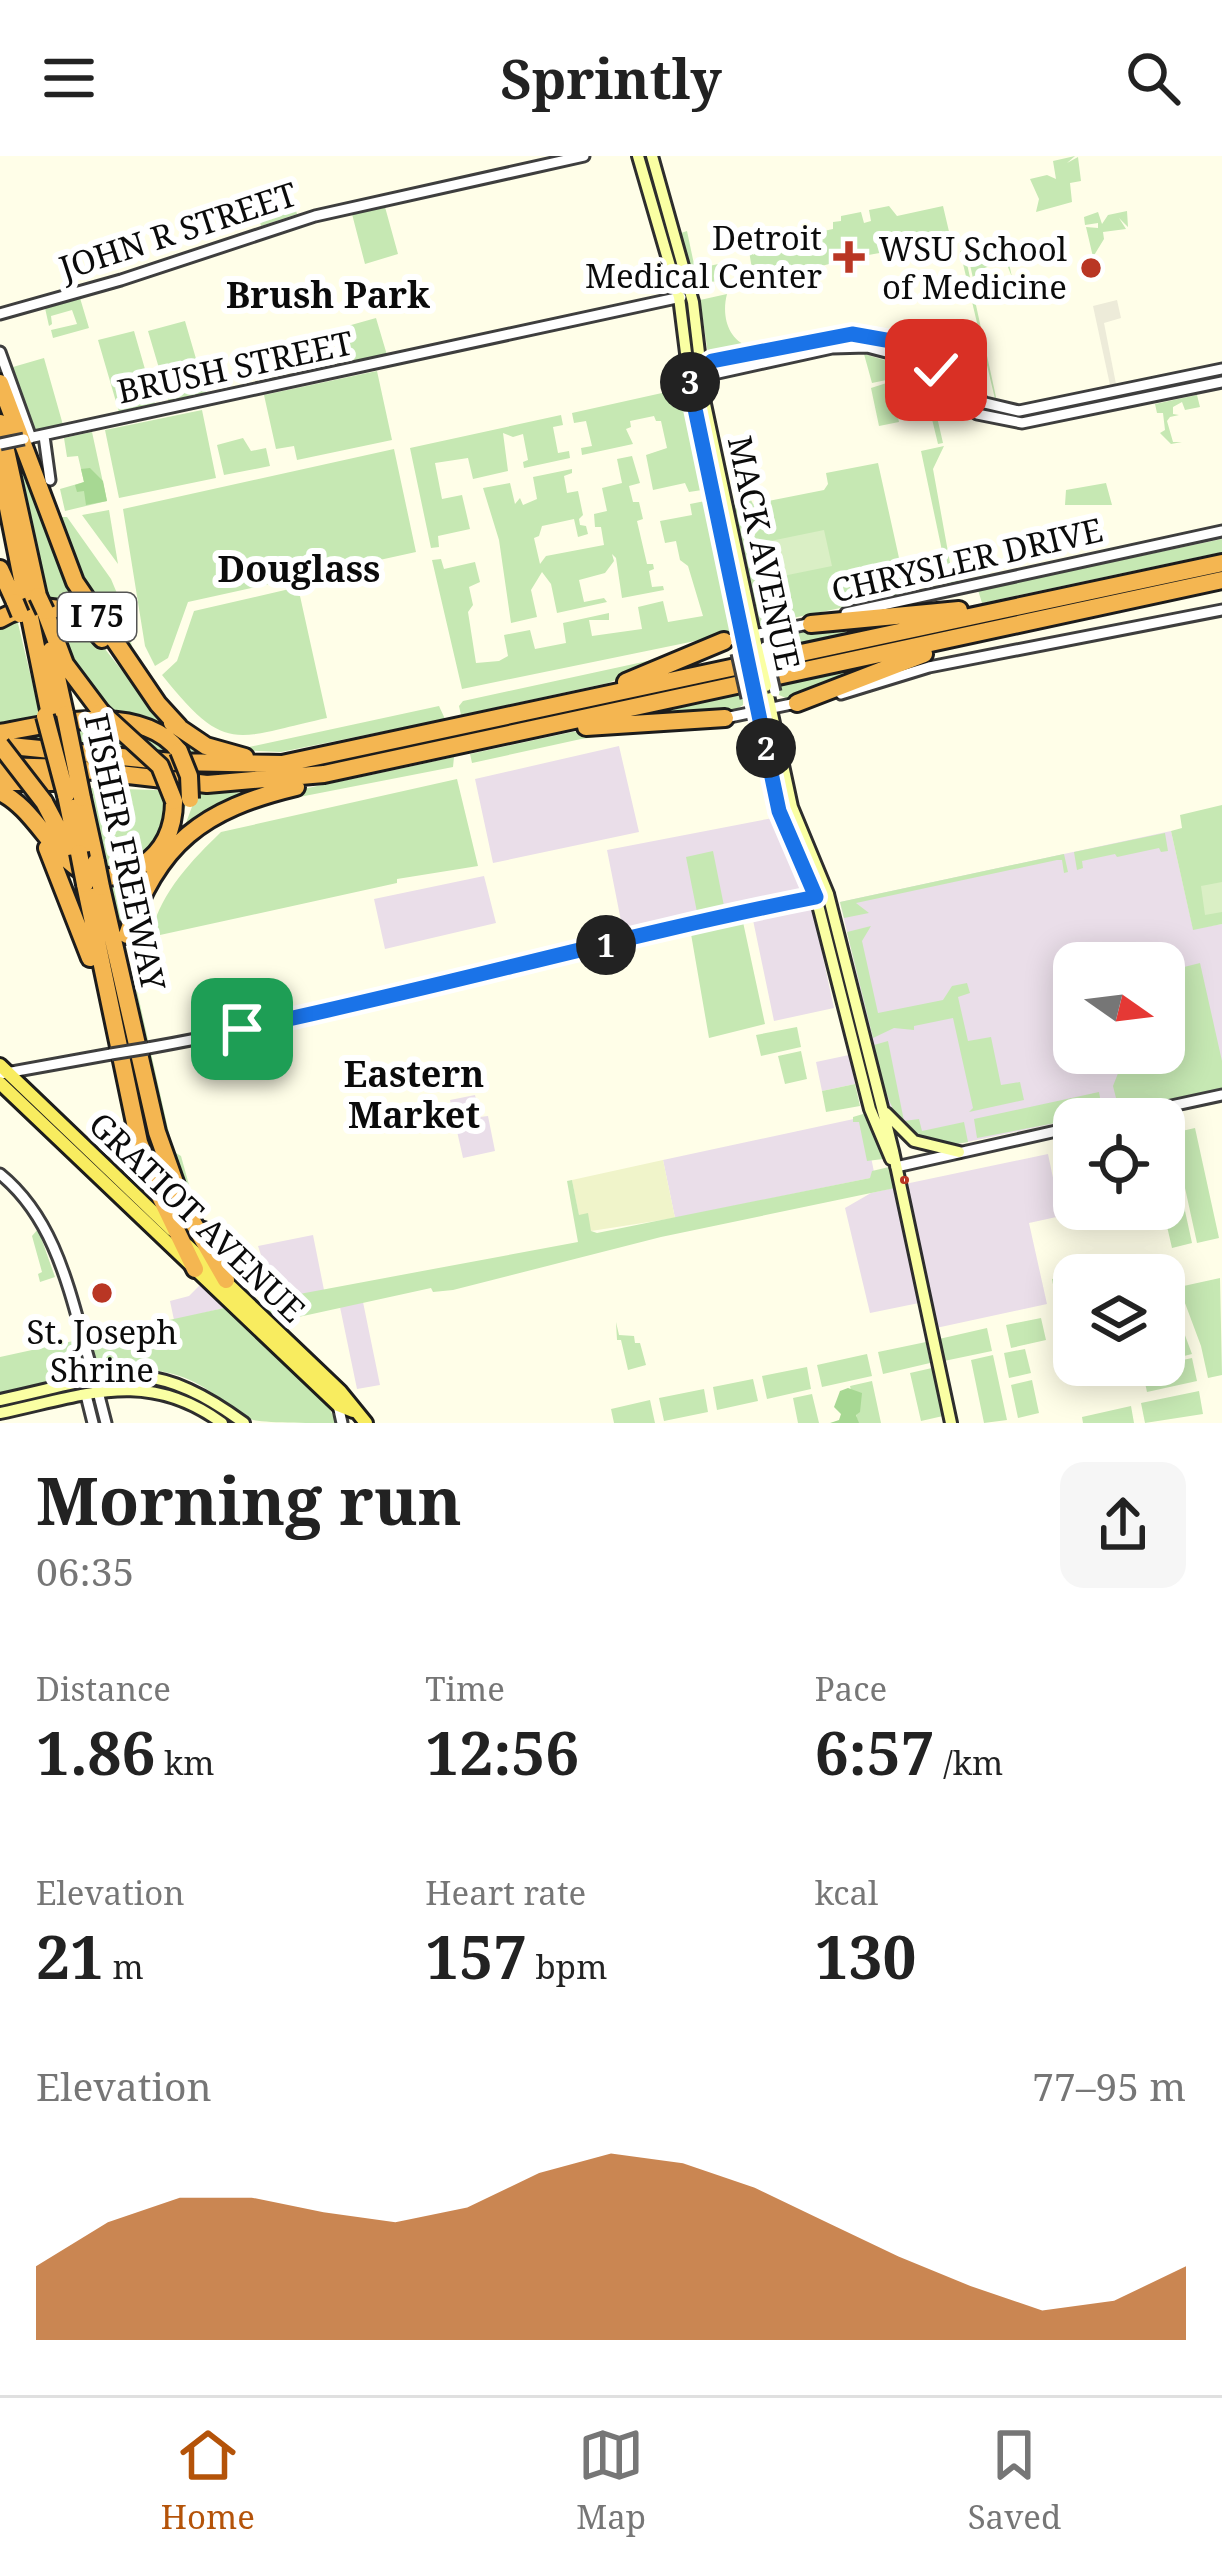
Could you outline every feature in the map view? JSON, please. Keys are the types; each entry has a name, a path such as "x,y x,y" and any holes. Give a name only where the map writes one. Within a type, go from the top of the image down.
{"highway":[{"name":"I 75","path":"0,383 74,582 158,704 179,727 217,751 281,764 1222,562"},
{"name":"FISHER FREEWAY","path":"0,423 31,607"},
{"name":"FISHER FREEWAY","path":"0,468 74,796 82,857"},
{"path":"1,570 100,712 160,766 183,794 182,825 137,897 127,935 135,1034"},
{"path":"4,786 183,794 324,774 1157,594 1222,584"},
{"path":"811,624 928,614 1053,593 1078,595"},
{"path":"0,619 39,607 80,617 98,633 157,711 179,727"},
{"path":"791,704 956,638"},
{"path":"511,716 744,640"},
{"path":"478,742 589,727 733,716"},
{"path":"0,733 126,720 157,730 179,751 189,776 158,851 140,866 118,874 95,874 73,866 4,786"},
{"path":"0,745 130,758 281,764"},
{"path":"0,745 82,857 88,888"},
{"path":"0,755 130,758"},
{"path":"0,766 67,768 183,794"},
{"path":"127,935 147,885 199,826 244,799 302,785 324,774"},
{"path":"41,830 112,1020"},
{"name":"FISHER FREEWAY","path":"88,888 152,1198 195,1269"},
{"name":"FISHER FREEWAY","path":"88,888 135,1034 169,1167 194,1227 226,1280"},
{"path":"169,1167 208,1239 231,1247"}],"main road":[{"name":"MACK AVENUE","path":"639,156 659,230 685,296"},
{"name":"MACK AVENUE","path":"652,156 673,230 701,370 694,387"},
{"path":"659,230 673,230"},
{"name":"MACK AVENUE","path":"688,312 694,387 744,640 793,831 822,896 899,1166 951,1423"},
{"name":"MACK AVENUE","path":"827,914 874,1122 899,1166"},
{"path":"858,1056 866,1057 876,1083"},
{"name":"GRATIOT AVENUE","path":"2,1073 152,1198"},
{"name":"GRATIOT AVENUE","path":"2,1073 195,1269 340,1391 352,1417"},
{"path":"881,1102 895,1125 914,1141 959,1152"},
{"name":"GRATIOT AVENUE","path":"178,1237 226,1280 247,1311"},
{"name":"GRATIOT AVENUE","path":"262,1325 338,1405 366,1423"},
{"path":"147,1382 222,1423"},
{"path":"0,1413 98,1384 147,1382 196,1390 244,1423"},
{"path":"0,1400 70,1392"}],"street":[{"name":"JOHN R STREET","path":"0,314 133,276 315,215 584,156"},
{"name":"BRUSH STREET","path":"0,444 685,296"},
{"path":"701,370 709,375 719,366 844,334 875,336 908,347 971,411 1022,423 1222,382"},
{"path":"805,342 807,355"},
{"path":"719,366 851,346 883,351 1002,408 1028,410 1222,369"},
{"path":"0,352 27,438"},
{"path":"1074,414 1107,402 1108,394"},
{"path":"1050,419 1050,411 1088,398"},
{"path":"1000,421 1002,408"},
{"path":"44,436 50,480"},
{"name":"CHRYSLER DRIVE","path":"744,640 1222,532"},
{"path":"733,716 766,716 791,704 929,668 1222,610"},
{"path":"744,640 761,695"},
{"path":"761,695 791,704"},
{"path":"733,716 761,695"},
{"path":"2,1073 148,1048 438,987 631,937 822,896"},
{"path":"1185,1103 1222,1095"},
{"path":"899,1166 1053,1132"},
{"path":"0,1174 25,1196 44,1223 98,1384 93,1423"},
{"path":"338,1405 341,1423"},
{"path":"96,1409 106,1423"}],"shaded area":[{"path":"1117,300 1121,318 1104,323 1116,384 1110,385 1093,306"},
{"path":"619,746 639,832 493,863 475,779"},
{"path":"773,818 779,821 808,889 805,893 623,931 607,850"},
{"path":"1171,831 1193,929 1222,924 1222,1088 1175,1098 1053,1098 1053,1124 953,1145 915,1136 886,1101 840,902"},
{"path":"484,876 496,923 385,949 374,899"},
{"path":"812,907 834,1008 774,1021 753,920"},
{"path":"849,1055 855,1084 822,1091 816,1062"},
{"path":"475,1095 480,1117 488,1116 495,1151 463,1158 450,1100"},
{"path":"863,1117 875,1177 675,1218 663,1160"},
{"path":"1048,1154 1053,1218 1029,1223 1047,1304 936,1328 905,1184"},
{"path":"893,1188 919,1303 870,1313 845,1208 871,1193"},
{"path":"313,1235 324,1290 276,1300 258,1246"},
{"path":"200,1285 224,1308 174,1320 170,1301 189,1296"},
{"path":"363,1302 380,1385 357,1389 340,1307"}],"green space":[{"path":"1075,156 1067,163 1078,157 1081,181 1070,183 1072,202 1036,212 1039,199 1030,179 1047,175 1056,179 1053,161"},
{"path":"292,197 297,214 261,226 256,207"},
{"path":"889,206 897,216 943,206 951,240 852,258 760,282 752,269 749,251 754,255 753,246 833,229 833,222 841,221 841,216 861,212 864,223 871,221 869,210"},
{"path":"385,207 398,254 365,264 352,214"},
{"path":"1127,211 1128,227 1119,218 1126,229 1103,232 1093,257 1086,227 1098,228 1098,223 1085,225 1084,217 1098,212 1102,224 1108,215"},
{"path":"687,231 695,269 723,263 727,279 696,285 681,233"},
{"path":"1004,241 1012,277 1005,260 982,269 984,279 1006,281 1009,294 986,299 983,290 976,292 967,251"},
{"path":"964,250 996,397 995,399 960,251"},
{"path":"727,294 728,326 748,346 708,354 700,300"},
{"path":"80,298 89,328 53,338 51,330 77,324 72,310 51,316 49,326 45,308"},
{"path":"376,318 387,355 353,362 344,327"},
{"name":"Brush Park","path":"185,321 206,393 169,402 148,331"},
{"name":"Brush Park","path":"134,331 155,404 119,412 98,340"},
{"path":"864,354 894,363 931,391 943,443 938,444 931,415 911,419 925,413 917,383 900,386 896,378 872,383"},
{"path":"44,358 63,425 35,431 13,367"},
{"path":"377,371 392,440 297,460 294,446 276,449 264,395"},
{"path":"896,380 897,387 892,389 899,422 879,426 871,388"},
{"path":"680,389 702,490 689,492 685,483 653,490 646,455 667,448 661,421 654,416 630,421 626,429 633,444 582,455 581,448 592,446 586,421 574,423 572,413"},
{"path":"1197,395 1200,407 1185,410 1182,402 1173,407 1173,414 1179,415 1167,421 1173,442 1182,442 1171,444 1160,433 1165,430 1163,413 1157,413 1155,404"},
{"path":"202,410 216,478 119,498 105,430"},
{"path":"561,415 563,425 553,427 558,453 569,451 570,458 524,468 528,460 523,434 503,433 508,471 473,479 468,458 435,463 442,499 462,495 470,529 438,536 439,547 431,548 410,448"},
{"path":"92,432 107,501 65,511 60,489 84,482 78,456 67,457 64,438"},
{"path":"243,438 251,451 266,448 270,466 224,475 217,445"},
{"path":"944,446 933,469 952,574 957,574 959,582 949,584 921,451"},
{"path":"394,449 416,552 188,602 168,658 155,666 145,646 123,509"},
{"path":"632,456 640,483 629,486 643,519 637,521 647,564 653,564 649,571 652,587 663,586 664,590 622,598 616,558 612,554 614,561 605,573 579,580 584,602 604,598 607,602 557,613 551,584 542,572 531,590 537,617 511,623 499,540 483,488 510,483 515,504 520,498 523,505 537,499 533,477 572,469 564,476 567,493 578,491 580,525 586,526 588,534 578,537 574,519 542,526 534,538 540,564 546,556 604,545 594,514 607,511 602,488 622,483 617,459"},
{"path":"878,463 907,594 760,625 733,504 824,490 826,473"},
{"path":"24,465 98,625 49,602 18,469"},
{"path":"90,468 103,481 107,501 86,505 84,491 77,492 75,485 84,482 81,469"},
{"path":"37,469 48,483 59,517 67,517 111,579 134,656 165,699 202,737 162,699 76,572"},
{"path":"1106,483 1112,505 1065,505 1066,490"},
{"path":"705,501 734,633 462,689 432,560 441,559 444,569 475,562 480,582 469,587 473,605 468,612 476,663 499,661 508,656 504,635 530,630 535,649 566,643 563,623 609,613 609,620 589,620 592,636 642,629 638,607 663,601 668,622 703,616 688,566 680,560 676,541 665,543 660,521 692,515 690,504"},
{"path":"109,510 118,564 82,515"},
{"path":"824,530 832,566 768,579 761,543"},
{"path":"1222,539 1222,552 982,603 978,590"},
{"path":"298,587 327,718 251,735 218,729 202,719 162,675 177,661 194,611"},
{"path":"51,611 94,635 156,714 212,754 151,740 112,714 70,666"},
{"path":"16,615 42,723 0,730 0,624"},
{"path":"895,622 769,652 771,639 809,630"},
{"path":"689,652 608,683 461,715 463,701"},
{"path":"894,660 799,697 779,695 776,685"},
{"path":"743,692 743,705 717,716 624,720"},
{"path":"439,706 445,719 281,752 235,750"},
{"path":"76,725 141,727 176,755 0,738"},
{"path":"660,728 581,739 472,763 470,754 572,732"},
{"path":"454,757 453,767 284,800 218,820 157,883 132,944 154,882 182,847 217,818 265,797"},
{"path":"457,779 478,866 397,879 397,883 160,935 152,931 170,890 221,832"},
{"path":"88,788 254,793 183,831 193,804 187,803 173,835 169,818 145,858 105,871"},
{"path":"1222,805 1222,924 1193,930 1171,831 1182,828 1180,815"},
{"path":"1165,833 1168,851 1115,854 1082,861 1083,868 1077,870 1074,852"},
{"path":"713,851 724,906 697,912 686,857"},
{"path":"1064,854 1068,872 1064,873 1062,860 1057,860 856,903 869,913 844,918 840,902"},
{"path":"159,855 118,936 106,878"},
{"path":"1222,882 1222,912 1205,915 1201,886"},
{"path":"743,922 765,1024 709,1038 691,934"},
{"path":"871,926 862,941 878,1013 943,1000 952,986 967,983 970,993 958,997 968,1041 991,1037 1001,1085 1020,1082 1024,1100 969,1112 973,1108 953,1018 914,1026 914,1030 894,1028 873,1038 847,932"},
{"path":"1200,963 1222,1061 1222,1088 1175,1098 1116,1098 1113,1086 1118,1074 1185,1074 1185,967"},
{"path":"133,973 169,1133 174,1152 181,1156 191,1205 158,1111"},
{"path":"797,1027 801,1047 761,1056 756,1035"},
{"path":"888,1041 904,1121 919,1119 922,1131 964,1122 968,1142 925,1141 899,1119 874,1045"},
{"path":"801,1051 807,1079 785,1084 778,1056"},
{"path":"855,1084 860,1106 826,1112 822,1091"},
{"path":"1053,1102 1053,1124 977,1138 974,1119"},
{"path":"863,1114 883,1159 867,1161 859,1122 853,1122 853,1117"},
{"path":"1195,1128 1219,1238 1197,1243 1185,1188 1185,1130"},
{"path":"663,1160 675,1218 591,1231 579,1216 572,1180"},
{"path":"889,1167 895,1188 661,1237 453,1290 433,1292 431,1288 248,1328 329,1407 336,1423 253,1420 195,1382 151,1370 86,1374 0,1396 0,1357 224,1308 578,1242 567,1181 572,1180 579,1215 588,1213 591,1231 597,1233 870,1178 872,1171"},
{"path":"1185,1211 1192,1243 1172,1248 1168,1230 1185,1230"},
{"path":"38,1229 55,1277 40,1282 42,1272 32,1236"},
{"path":"1220,1278 1222,1375 1208,1378 1185,1303 1185,1286"},
{"path":"1041,1318 1046,1340 1011,1348 1006,1325"},
{"path":"616,1322 619,1335 634,1336 635,1343 640,1343 646,1365 628,1370 621,1340 617,1340"},
{"path":"987,1328 992,1351 944,1361 939,1339"},
{"path":"926,1342 930,1363 883,1374 878,1352"},
{"path":"1025,1349 1031,1373 1009,1378 1004,1353"},
{"path":"867,1354 872,1376 822,1387 817,1365"},
{"path":"993,1355 1007,1420 984,1423 971,1360"},
{"path":"1192,1358 1197,1381 1185,1384 1185,1360"},
{"path":"807,1367 811,1389 767,1399 762,1376"},
{"path":"932,1368 943,1416 921,1421 910,1373"},
{"path":"753,1379 758,1401 717,1410 713,1387"},
{"path":"1032,1380 1039,1413 1018,1418 1011,1385"},
{"path":"872,1381 881,1423 858,1423 850,1386"},
{"path":"848,1388 862,1393 856,1415 859,1423 830,1423 839,1420 841,1414 834,1407 840,1391"},
{"path":"704,1389 708,1412 664,1421 659,1398"},
{"path":"1199,1391 1203,1414 1145,1423 1141,1403"},
{"path":"812,1394 819,1423 798,1423 793,1398"},
{"path":"650,1400 655,1423 614,1423 611,1409"},
{"path":"1131,1406 1134,1423 1083,1423 1082,1417"}],"place":[{"name":"Detroit Medical Center","path":"849,257"},
{"name":"WSU School of Medicine","path":"1091,268"},
{"name":"St. Joseph Shrine","path":"102,1293"}],"district":[{"name":"Brush Park","path":"328,295"},
{"name":"Douglass","path":"299,569"},
{"name":"Eastern Market","path":"414,1094"}],"route":[{"path":"242,1029 816,897 779,811 689,380 708,362 852,334 897,342 936,370"}]}
